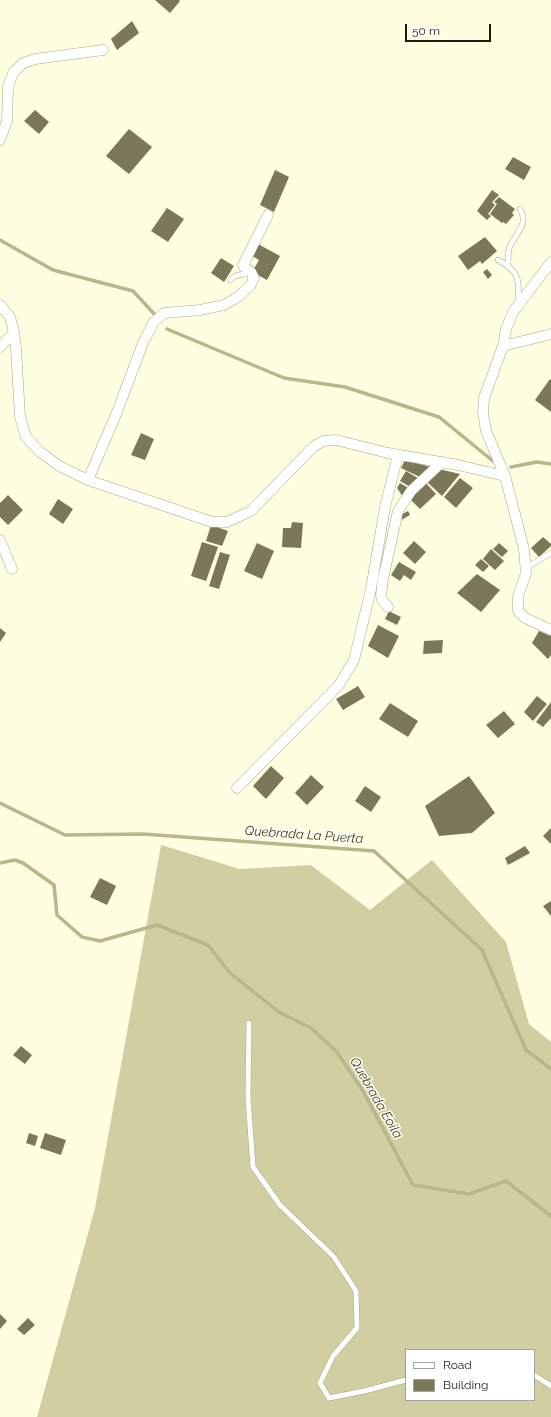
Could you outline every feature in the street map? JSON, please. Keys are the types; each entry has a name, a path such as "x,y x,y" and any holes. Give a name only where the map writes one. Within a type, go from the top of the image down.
{"street":[{"path":"0,140 7,121 8,87 13,73 23,63 35,59 103,50"},
{"path":"88,480 117,412 142,343 152,323 164,313 200,310 224,305 238,297 250,286 254,278 251,272 244,267 244,265 268,215"},
{"path":"551,262 513,312 506,328 503,346 484,398 483,413 486,431 505,476 524,549 526,573 518,596 518,611 526,618 551,630"},
{"path":"0,305 10,317 14,332 20,417 26,437 40,452 60,467 88,480 212,522 227,522 251,511 313,447 323,441 336,440 505,476"},
{"path":"0,347 14,332"},
{"path":"503,346 551,334"},
{"path":"237,788 339,685 354,660 371,589 386,507 398,454"},
{"path":"388,607 382,600 381,589 398,511 412,491 442,462"},
{"path":"0,540 12,569"}],"lane":[{"path":"508,265 509,250 524,222 523,214 520,209"},
{"path":"498,260 508,265 518,276 518,304"},
{"path":"230,280 235,276 251,272"},
{"path":"525,568 551,553"},
{"path":"250,1023 248,1098 253,1167 280,1205 334,1257 356,1291 357,1328 333,1356 320,1383 329,1398 405,1380"},
{"path":"535,1376 551,1386"}],"shaded area":[{"path":"161,845 240,869 311,865 370,910 432,860 506,942 529,1024 551,1042 551,1417 37,1417 95,1208"}],"building":[{"path":"155,0 179,0 180,1 170,13"},
{"path":"132,21 139,33 117,50 111,39"},
{"path":"35,110 49,122 39,134 24,121"},
{"path":"129,129 152,147 129,174 106,156"},
{"path":"513,157 531,167 524,180 505,169"},
{"path":"275,170 289,177 274,212 260,205"},
{"path":"492,190 499,195 492,202 495,205 488,214 491,216 487,220 477,211"},
{"path":"499,197 515,209 512,213 514,215 506,224 503,222 502,223 490,214 497,204 494,202"},
{"path":"167,208 184,219 168,242 151,231"},
{"path":"485,237 497,251 482,264 480,261 468,270 458,256"},
{"path":"258,244 280,256 267,280 252,272 259,260 252,256"},
{"path":"221,258 234,266 224,282 211,273"},
{"path":"487,269 492,275 488,279 483,272"},
{"path":"550,379 551,380 551,412 535,400"},
{"path":"141,433 154,439 145,460 131,455"},
{"path":"405,460 431,467 422,478 401,468"},
{"path":"439,469 460,474 442,496 427,482"},
{"path":"406,471 421,480 412,488 400,481"},
{"path":"460,478 473,488 456,508 444,497"},
{"path":"425,482 436,494 420,509 409,498"},
{"path":"400,483 410,489 403,497 397,488"},
{"path":"8,495 23,510 8,525 0,517 0,503"},
{"path":"58,499 73,509 63,524 49,514"},
{"path":"408,511 410,515 401,520 399,516"},
{"path":"292,522 303,523 301,548 282,547 283,528 291,528"},
{"path":"211,525 228,531 222,546 206,541"},
{"path":"543,537 551,544 551,546 539,557 531,548"},
{"path":"414,541 426,552 415,564 403,553"},
{"path":"202,542 218,547 206,581 191,576"},
{"path":"257,543 274,551 262,579 244,571"},
{"path":"499,543 508,551 502,557 493,549"},
{"path":"491,549 504,561 495,570 483,559"},
{"path":"220,552 230,555 219,589 209,586"},
{"path":"481,559 489,566 483,572 475,565"},
{"path":"399,562 416,572 411,580 404,575 400,581 391,575"},
{"path":"477,574 500,590 481,612 457,593"},
{"path":"389,611 401,617 397,625 385,619"},
{"path":"378,625 399,636 388,658 368,646"},
{"path":"0,628 6,633 0,642"},
{"path":"539,631 551,636 551,655 548,659 532,643"},
{"path":"443,640 442,653 423,654 424,641"},
{"path":"358,686 365,697 343,710 336,699"},
{"path":"537,696 547,704 533,721 524,712"},
{"path":"551,702 551,718 543,727 536,722"},
{"path":"390,703 418,721 408,737 379,719"},
{"path":"504,711 515,724 498,738 486,725"},
{"path":"271,766 284,778 266,799 253,786"},
{"path":"311,775 324,787 307,805 295,793"},
{"path":"469,776 495,813 472,833 439,836 425,806"},
{"path":"365,786 381,797 371,812 355,801"},
{"path":"551,828 551,844 543,836"},
{"path":"525,846 530,853 508,865 505,858"},
{"path":"100,878 116,886 107,905 90,897"},
{"path":"551,901 551,916 543,906"},
{"path":"21,1046 32,1055 25,1064 13,1055"},
{"path":"29,1133 38,1136 35,1146 26,1143"},
{"path":"45,1133 66,1140 61,1155 40,1148"},
{"path":"0,1314 7,1321 0,1329"},
{"path":"28,1318 35,1325 24,1335 17,1329"}],"waterway":[{"path":"0,240 53,270 133,291 157,317"},
{"path":"167,329 284,378 345,387 439,417 493,461"},
{"path":"511,467 537,462 551,464"},
{"name":"Quebrada La Puerta","path":"0,803 65,835 143,834 374,851 482,950 526,1050 551,1069"},
{"name":"Quebrada Eoila","path":"0,863 15,860 23,863 54,885 57,915 82,937 100,941 157,925 208,945 230,973 279,1012 311,1028 336,1051 363,1091 413,1185 469,1194 506,1181 551,1216"}]}
